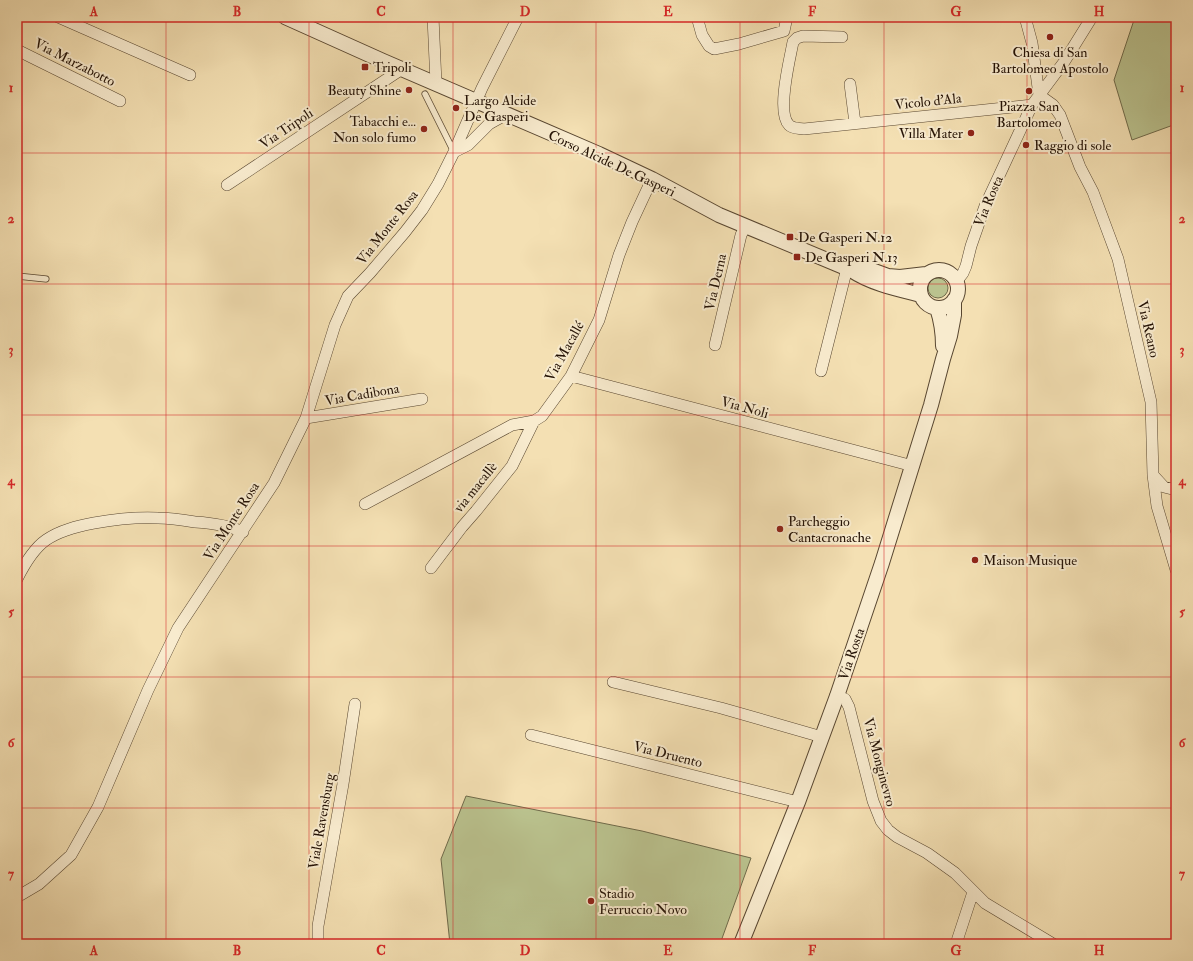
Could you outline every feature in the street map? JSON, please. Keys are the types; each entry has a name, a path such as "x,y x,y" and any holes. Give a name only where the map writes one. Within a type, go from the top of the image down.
{"street":[{"path":"58,17 190,75"},
{"name":"Corso Alcide De Gasperi","path":"285,17 599,154 652,179 718,215 745,227 849,269 872,282 921,295"},
{"path":"434,17 436,83"},
{"path":"454,152 482,88 518,17"},
{"path":"697,17 702,35 709,46 714,49 784,31 787,17"},
{"path":"1025,17 1032,43 1039,95"},
{"path":"1032,105 1068,55 1092,17"},
{"name":"Vicolo d'Ala","path":"842,37 802,36 797,38 794,42 784,88 783,109 787,124 793,128 804,129 1032,105"},
{"name":"Via Marzabotto","path":"17,50 120,101"},
{"name":"Via Tripoli","path":"227,185 402,69"},
{"path":"850,84 855,123"},
{"name":"Via Reano","path":"1039,95 1053,105 1060,115 1080,166 1093,192 1118,259 1151,402 1153,475 1157,506 1176,570"},
{"name":"Via Rosta","path":"956,282 964,273 973,239 985,206 1032,105"},
{"path":"454,152 468,145 489,124 507,114"},
{"name":"Via Monte Rosa","path":"17,897 39,884 71,855 98,808 148,690 178,628 243,532 274,483 306,418 335,324 348,296 370,273 422,210 438,184 454,152"},
{"name":"Via Macallé","path":"534,421 542,416 570,376 599,320 619,255 632,222 652,179"},
{"name":"Via Derna","path":"715,345 741,235 745,227"},
{"path":"821,371 849,269"},
{"name":"Corso Alcide De Gasperi","path":"849,269 869,270 888,276 900,277 926,274"},
{"path":"943,270 949,272 956,282 958,288 957,294 949,305 937,308 927,304 921,295 920,284 926,274 932,271 943,270"},
{"name":"Via Rosta","path":"741,944 798,802 837,696 882,563 932,405 950,336 954,315 954,300"},
{"name":"Via Rosta","path":"937,308 943,336 943,359"},
{"name":"Via Noli","path":"570,376 913,466"},
{"name":"Via Cadibona","path":"306,418 422,399"},
{"path":"365,504 512,425 534,421"},
{"name":"via macallè","path":"431,568 512,466 534,421"},
{"path":"1153,475 1164,487 1176,490"},
{"path":"17,579 24,565 45,540 80,525 116,519 159,518 213,524 234,528 243,532"},
{"path":"613,682 721,708 822,737"},
{"name":"Via Monginevro","path":"837,696 845,699 849,707 873,801 881,821 888,830 897,837 927,853 955,873 985,903 1053,944"},
{"name":"Viale Ravensburg","path":"318,944 318,926 355,704"},
{"name":"Via Druento","path":"532,735 798,802"},
{"path":"956,944 973,892"}],"lane":[{"path":"425,94 454,152"},
{"path":"17,276 46,279"}],"green space":[{"path":"1135,17 1176,17 1176,124 1132,140 1114,80"},
{"path":"938,278 945,281 948,288 945,295 938,298 931,295 928,288 931,281"},
{"name":"Stadio Ferruccio Novo","path":"466,796 642,831 751,858 720,944 450,944 441,859"}],"place":[{"name":"Chiesa di San Bartolomeo Apostolo","path":"1050,37"},
{"name":"Tripoli","path":"365,67"},
{"name":"Beauty Shine","path":"409,90"},
{"name":"Piazza San Bartolomeo","path":"1029,91"},
{"name":"Largo Alcide De Gasperi","path":"456,108"},
{"name":"Tabacchi e... Non solo fumo","path":"424,129"},
{"name":"Villa Mater","path":"971,133"},
{"name":"Raggio di sole","path":"1026,145"},
{"name":"De Gasperi N.12","path":"790,237"},
{"name":"De Gasperi N.13","path":"797,257"},
{"name":"Parcheggio Cantacronache","path":"780,529"},
{"name":"Maison Musique","path":"975,560"},
{"name":"Stadio Ferruccio Novo","path":"591,901"}]}
